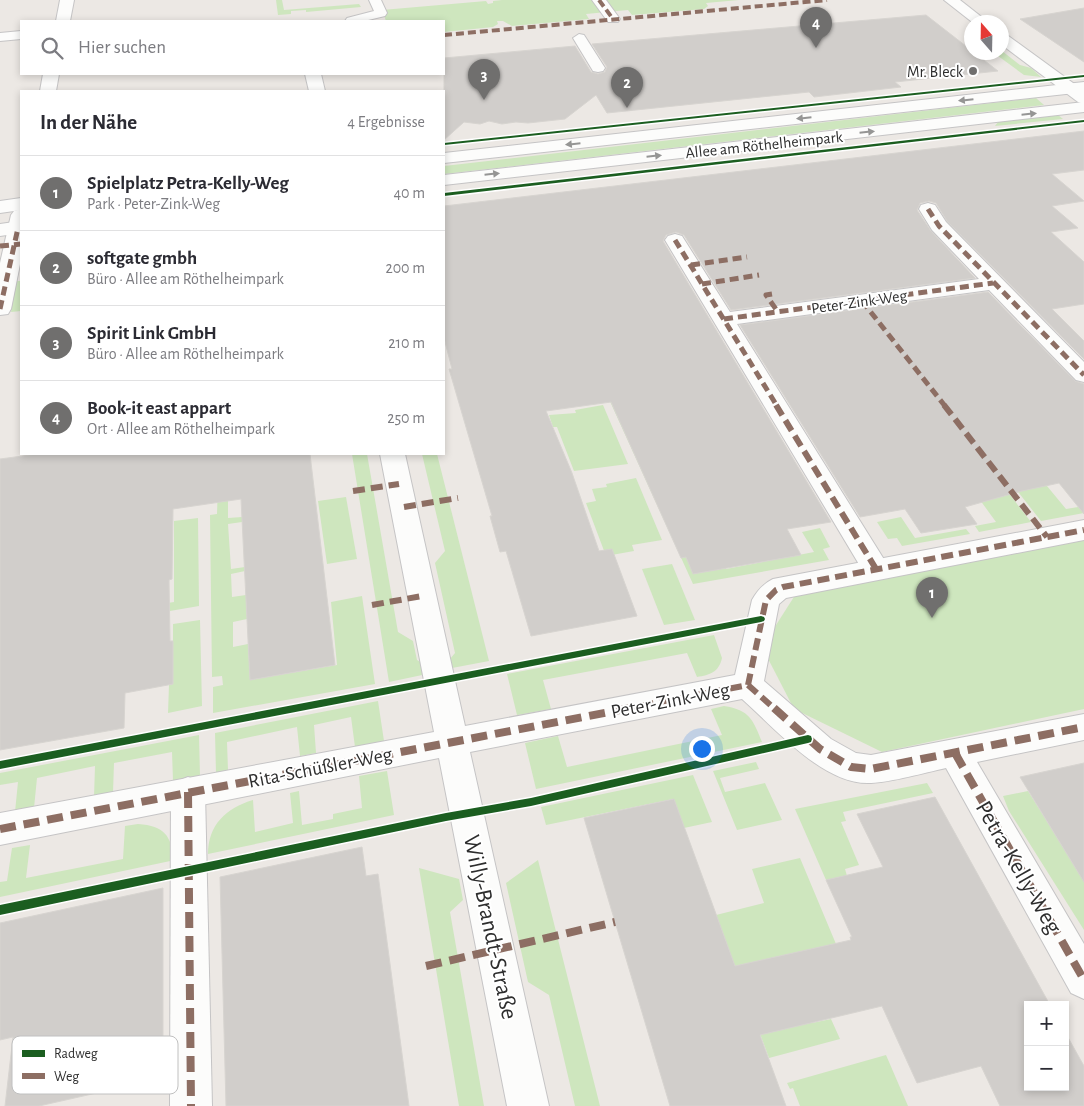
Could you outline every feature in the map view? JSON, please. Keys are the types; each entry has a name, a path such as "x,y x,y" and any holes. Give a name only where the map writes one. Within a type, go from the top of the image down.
{"street":[{"path":"63,20 67,0"},
{"path":"599,0 614,19"},
{"path":"950,0 971,15"},
{"path":"0,37 20,35"},
{"path":"1009,43 1077,88 1084,99"},
{"path":"48,90 51,75"},
{"path":"313,75 316,90"},
{"name":"Allee am Röthelheimpark","path":"445,158 1077,88"},
{"name":"Allee am Röthelheimpark","path":"445,180 1084,107"},
{"path":"0,207 20,204"},
{"path":"928,209 939,226 1084,375"},
{"path":"0,309 15,225"},
{"path":"675,240 876,569"},
{"name":"Peter-Zink-Weg","path":"724,318 993,283"},
{"name":"Willy-Brandt-Straße","path":"392,455 528,1106"},
{"name":"Peter-Zink-Weg","path":"452,741 748,685 766,600 776,590 792,584 1084,530"},
{"path":"748,685 820,749 851,767 870,769 1084,727"},
{"name":"Rita-Schüßler-Weg","path":"0,829 452,741"},
{"name":"Petra-Kelly-Weg","path":"955,753 1084,980"},
{"path":"188,792 191,1106"}],"lane":[{"path":"355,20 381,13 375,0"},
{"path":"579,38 598,68"}],"green space":[{"path":"276,0 282,0 284,10 359,4 361,7 306,12 306,10 291,11 291,14 278,15"},
{"path":"739,0 706,3 708,6 704,9 632,15 628,10 586,14 589,19 512,26 503,21 497,21 498,24 493,27 445,32 445,20 386,20 382,10 486,1 488,4 493,3 493,1"},
{"path":"1009,56 1020,65 1031,68 1041,77 1024,75 1004,60 1009,60"},
{"path":"1036,98 1044,105 445,174 445,166"},
{"path":"1058,115 1063,119 995,126 998,122"},
{"path":"16,281 20,281 20,311 11,312"},
{"path":"876,312 995,423 1066,509 1084,506 1084,513 1041,521"},
{"path":"869,313 1031,522 979,532 975,526 996,522 972,489"},
{"path":"588,353 653,419 726,569 814,552 802,532 820,528 830,547 823,549 829,560 693,584"},
{"path":"603,405 628,464 574,471 557,427 553,427 549,415 576,413 575,410"},
{"path":"352,455 367,455 398,632 413,641 417,660 424,664 427,674 389,682"},
{"path":"422,455 437,455 489,661 452,668 450,659 455,653 435,563 445,551"},
{"path":"636,478 662,540 632,545 634,551 606,556 586,503 596,501 592,489 607,487 606,484"},
{"path":"218,483 228,498 228,518 242,517 242,522 228,524 231,569 245,567 245,571 231,574 232,597 246,595 247,619 233,622 233,647 248,644 250,680 337,665 331,602 362,596 375,684 213,713 213,687 223,685 222,676 212,677 210,515 217,514"},
{"path":"346,497 357,559 327,564 318,501"},
{"path":"901,517 915,538 966,529 970,534 902,546 897,538 888,539 877,522"},
{"path":"198,518 199,606 129,618 142,607 174,602 174,521"},
{"path":"1084,537 1084,709 882,752 794,709 762,647 799,589"},
{"path":"672,564 695,620 664,625 642,569"},
{"path":"200,620 202,706 168,713 169,685 173,684 173,624"},
{"path":"714,635 722,658 719,667 710,674 697,677 687,653 543,680 551,709 517,715 507,674"},
{"path":"378,701 384,741 355,747 351,717 314,725 316,753 300,756 297,727 227,742 228,770 216,773 215,733"},
{"path":"724,706 745,713 753,722 762,742 536,789 525,743 558,736 567,767 722,735 711,709"},
{"path":"199,735 200,776 173,781 172,752 114,763 113,793 94,797 95,766 37,778 34,808 15,812 18,782 0,785 0,773"},
{"path":"756,762 759,769 720,778 725,792 765,783 782,820 737,830 713,771"},
{"path":"387,771 394,815 208,854 211,834 215,826 227,813 243,803 253,800 255,832 293,823 290,793 299,791 302,825 333,819 333,814 362,808 359,776"},
{"path":"693,775 712,822 684,828 673,799 546,825 541,807"},
{"path":"927,783 933,793 843,812 846,821 841,822 859,865 845,869 847,876 826,880 795,809"},
{"path":"1028,791 1081,876 1084,875 1084,930 1009,811 1003,796"},
{"path":"138,824 154,827 165,833 171,844 175,860 0,897 0,882 7,881 12,848 30,845 26,878 123,859 125,826"},
{"path":"800,858 836,944 786,955 812,1023 831,1019 840,1039 769,1058 716,915 764,903 752,869"},
{"path":"538,860 600,1106 575,1106 549,995 528,982 506,883"},
{"path":"419,868 459,879 463,900 450,912 484,1106 459,1106"},
{"path":"886,1055 908,1106 800,1106 793,1088 790,1089 787,1083"}],"building":[{"path":"1084,8 1084,62 1020,19"},
{"path":"926,15 964,45 964,60 984,60 998,71 895,82 901,87 814,97 809,92 607,113 596,95 565,119 502,124 489,121 480,124 464,122 445,139 445,58 575,46 591,72 598,74 605,72 607,67 592,44"},
{"path":"1084,131 1084,170 1052,174 1084,201 1052,206 1078,228 1051,232 1084,262 1084,304 1052,309 1084,341 1084,359 947,221 936,203 929,201 920,203 917,210 931,231 975,278 731,310 684,235 676,232 666,235 663,241 831,522 787,529 801,555 693,574 686,557 681,558 611,402 546,411 572,473 599,551 612,549 637,616 531,636 506,551 500,552 490,516 492,516 449,369 452,369 445,342 445,206"},
{"path":"988,292 1075,381 1084,384 1084,514 1059,483 965,507 977,524 921,533 905,509 860,517 740,325"},
{"path":"30,455 310,455 335,665 250,680 241,499 173,509 172,579 169,580 170,641 173,641 173,684 125,693 124,728 0,750 0,459"},
{"path":"1084,763 1084,882 1020,777"},
{"path":"935,797 1048,1001 1024,1001 1024,1091 1069,1091 1069,1039 1084,1066 1084,1106 1000,1106 981,1066 917,1083 882,1006 760,1035 786,1106 670,1106 584,818 674,799 735,966 851,940 850,937 852,937 826,880 883,867 857,814"},
{"path":"362,847 366,876 378,874 409,1106 226,1106 220,877"},
{"path":"163,888 163,1036 12,1036 0,1040 0,923"},
{"path":"12,1046 12,1094 92,1094 39,1106 5,1106"}],"marked path":[{"path":"599,0 613,19"},
{"path":"445,35 827,0"},
{"path":"928,209 939,226 1084,375"},
{"path":"0,309 18,228"},
{"path":"675,240 876,569"},
{"path":"0,246 20,244"},
{"path":"691,265 747,257"},
{"path":"702,284 759,275"},
{"path":"724,319 993,283"},
{"path":"772,294 766,295 778,312"},
{"path":"862,301 1047,537"},
{"path":"353,491 399,484"},
{"path":"404,507 458,498"},
{"path":"0,829 748,685 766,600 776,590 783,587 1084,530"},
{"path":"372,605 422,596"},
{"path":"748,685 820,749 851,767 871,769 1084,727"},
{"path":"955,753 1084,980"},
{"path":"188,792 191,1106"},
{"path":"426,966 615,922"}],"cycle path":[{"path":"445,144 1084,76"},
{"path":"445,195 1084,121"},
{"path":"0,765 761,619"},
{"path":"0,910 446,817 531,802 808,739"}],"place":[{"name":"Book-it east appart","path":"816,48"},
{"name":"Mr. Bleck","path":"973,71"},
{"name":"Spirit Link GmbH","path":"484,100"},
{"name":"softgate gmbh","path":"627,108"},
{"name":"Spielplatz Petra-Kelly-Weg","path":"932,618"}]}
